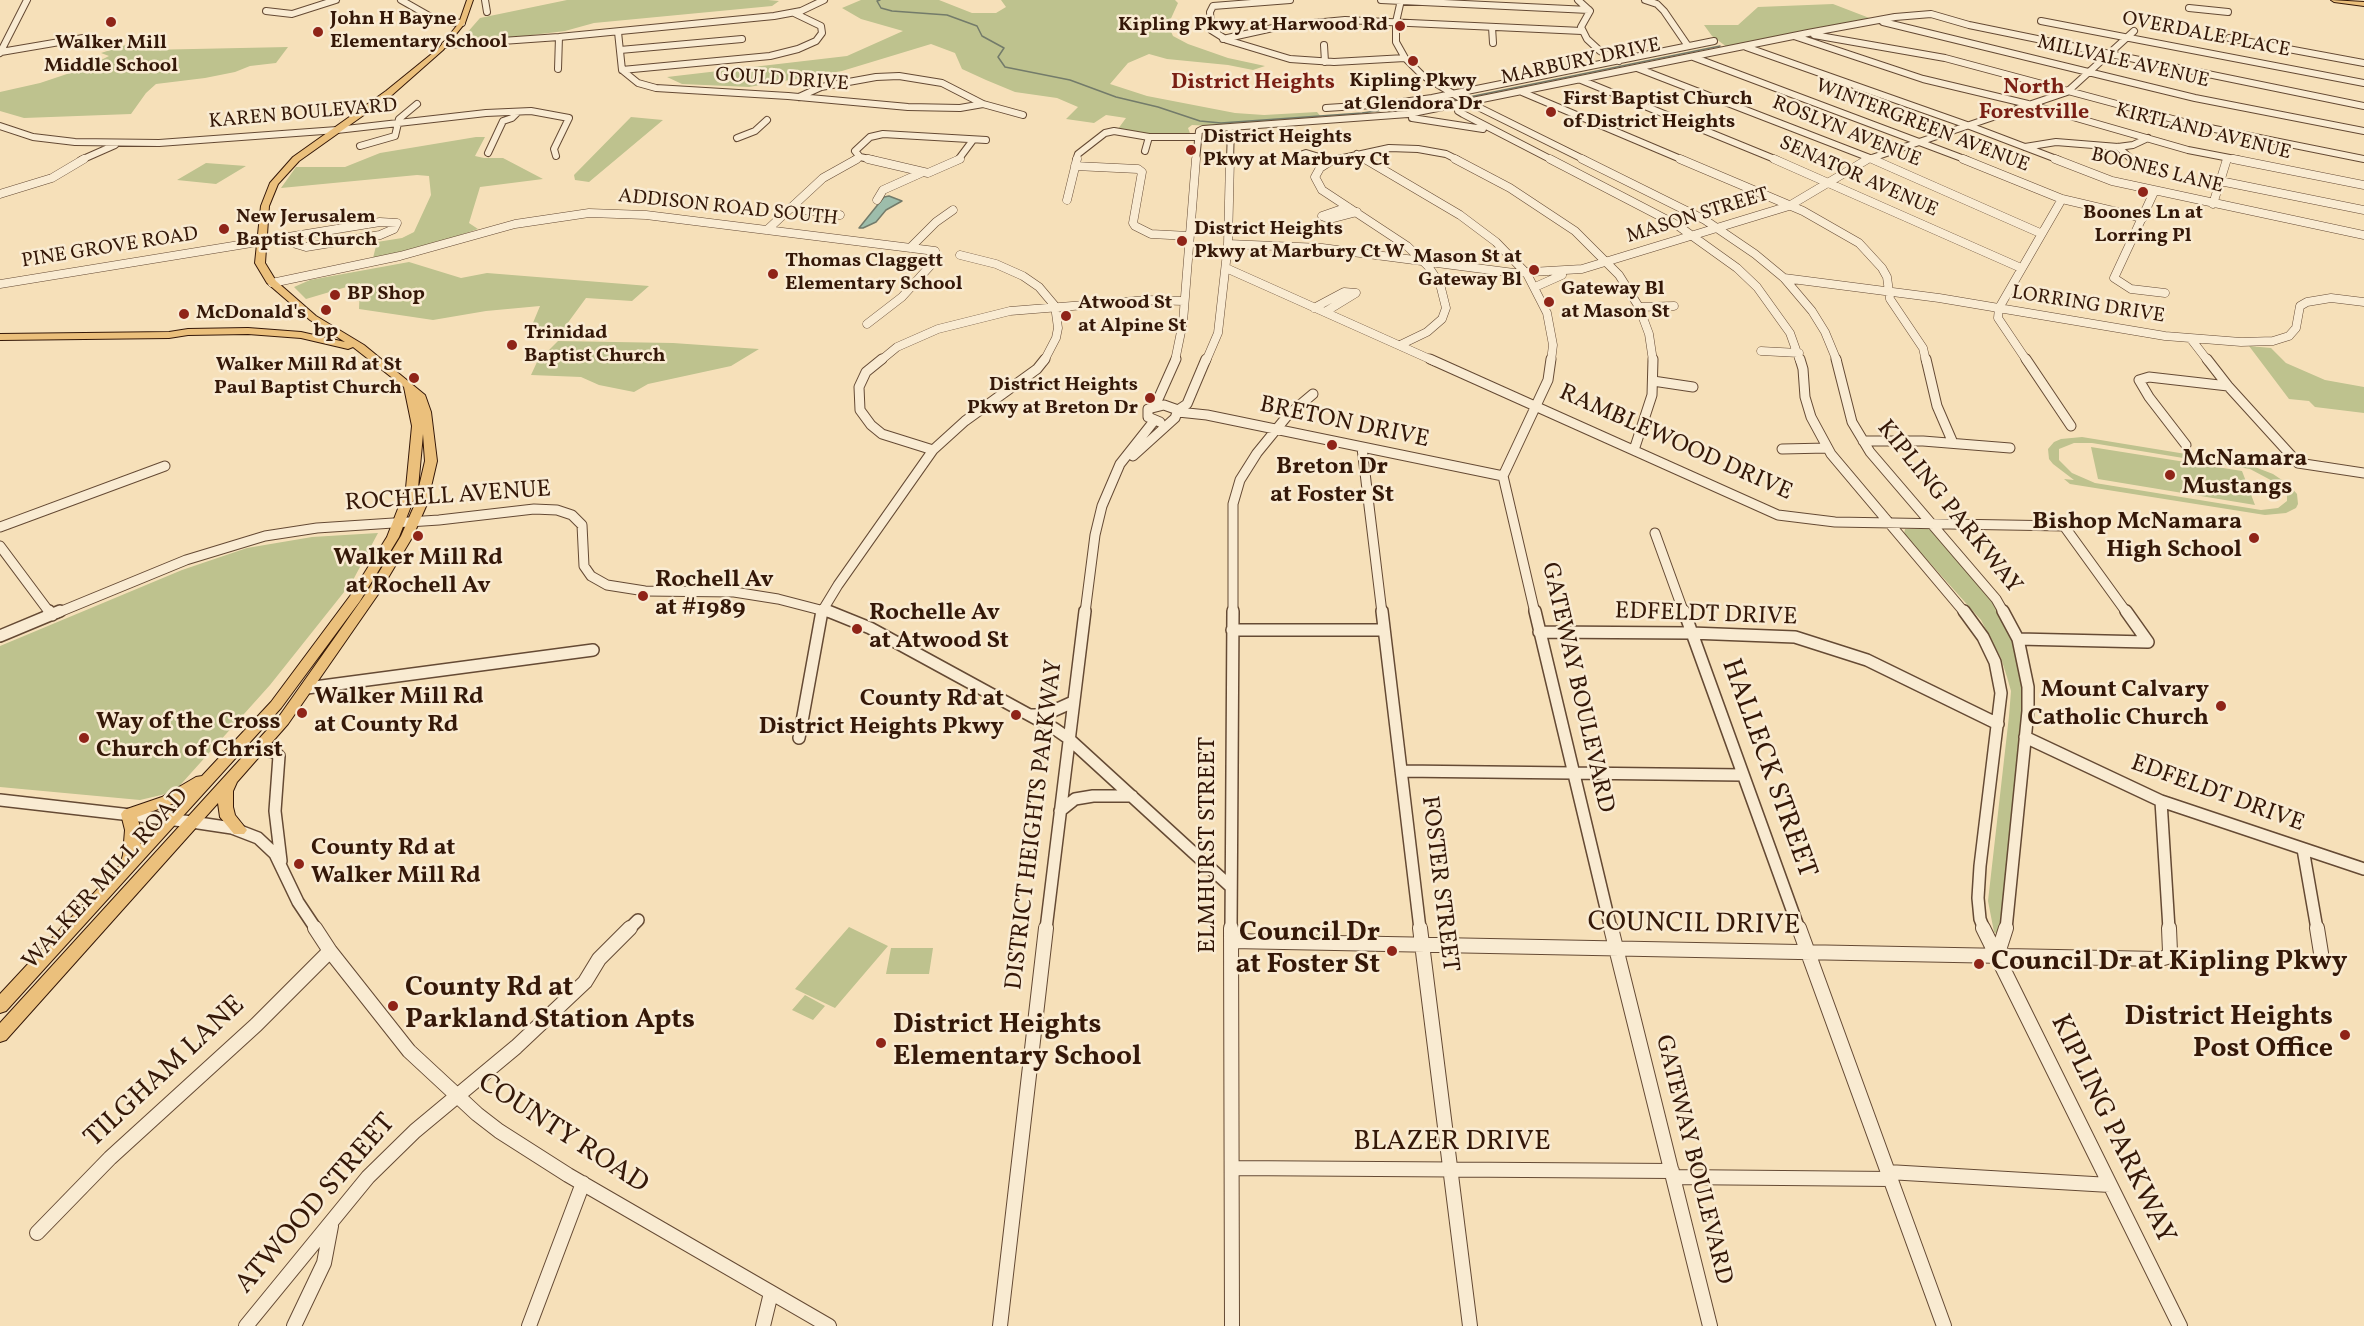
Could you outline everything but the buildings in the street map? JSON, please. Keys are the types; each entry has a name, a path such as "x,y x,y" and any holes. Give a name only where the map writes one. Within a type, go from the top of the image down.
{"main road":[{"name":"WALKER MILL ROAD","path":"0,1035 258,749 307,688 373,593 427,486 430,440 426,412 420,394 374,357 313,318 272,283 260,263 261,241 265,206 274,183 296,159 389,93 445,45 462,23 470,0"},
{"path":"2334,0 2364,4"},
{"path":"169,335 191,332 278,333 289,331 313,318"},
{"path":"0,337 169,335 297,338 311,328 313,318"},
{"path":"278,333 297,338"},
{"name":"WALKER MILL ROAD","path":"297,338 374,357"},
{"name":"WALKER MILL ROAD","path":"0,1006 125,872 302,672 407,522"},
{"path":"125,872 132,855 133,830 129,814 167,801 216,771"},
{"path":"232,777 226,791 225,807 228,817 239,830"}],"street":[{"path":"27,0 10,25 0,53 83,38"},
{"path":"266,12 281,14 302,12 336,0"},
{"path":"401,0 438,21 462,23"},
{"path":"485,0 487,12"},
{"path":"445,45 618,32 794,13 813,7 824,0"},
{"path":"1290,0 1213,6 1210,12 1211,30 1223,39 1284,58 1325,62 1405,58"},
{"path":"1381,0 1589,10"},
{"path":"1578,0 1589,10"},
{"path":"1645,0 1655,3 1665,2"},
{"path":"2188,0 2191,17"},
{"name":"KIPLING PARKWAY","path":"1400,1 1396,22 1396,42 1405,58 1422,75 1454,94 1674,204 1717,228 1755,254 1784,278 1812,311 1826,332 1839,367 1849,413 1863,441 1883,469 1985,584 2008,618 2018,639 2027,677 2028,711 2007,926 1997,956"},
{"path":"1655,3 1667,15 1689,46"},
{"path":"2189,8 2228,12"},
{"path":"1589,10 1581,27 1582,31 1593,46 1619,61"},
{"path":"618,32 622,70 770,56 798,49 816,41 822,33 821,26 794,13"},
{"name":"MARBURY DRIVE","path":"1075,165 1080,151 1109,131 1149,137 1199,134 1231,128 1391,117 1876,20 1937,14 1969,25 2364,106"},
{"path":"1223,39 1282,26 1332,20 1582,31"},
{"name":"MILLVALE AVENUE","path":"1876,20 2201,99 2364,131"},
{"name":"OVERDALE PLACE","path":"2041,21 2364,83"},
{"path":"1492,27 1492,43"},
{"name":"MASON STREET","path":"1228,244 1303,247 1527,274 1570,271 1608,262 1790,206 1870,158 2068,91 2134,31"},
{"path":"1808,33 1823,39 1954,60 2207,127 2364,159"},
{"name":"KIRTLAND AVENUE","path":"1794,36 1923,79 2028,104 2227,159 2364,185"},
{"path":"558,37 558,69"},
{"path":"2229,38 2364,63"},
{"path":"620,50 742,39"},
{"name":"MARBURY DRIVE","path":"1326,108 1388,104 1454,94 1714,40"},
{"path":"1324,45 1325,62"},
{"name":"BOONES LANE","path":"1744,46 1966,125 2112,182 2364,235"},
{"name":"WINTERGREEN AVENUE","path":"1693,57 1919,141 2062,199 2143,218"},
{"name":"ROSLYN AVENUE","path":"1637,68 1870,158 2040,233"},
{"name":"GOULD DRIVE","path":"622,70 638,83 656,88 908,107 960,108 983,104"},
{"path":"799,97 821,87 855,80 899,76 942,83 983,104 1023,116"},
{"name":"SENATOR AVENUE","path":"1581,79 1830,182 2021,268"},
{"path":"1522,92 1824,221 1859,243 1882,268 1887,277 1890,298 1923,348 1937,406 1953,443"},
{"path":"1504,95 1498,106 1510,122"},
{"path":"360,146 394,137 400,117 417,104"},
{"name":"KIPLING PARKWAY","path":"1458,105 1459,112 1693,235 1737,268 1757,287 1780,317 1798,353 1811,417 1827,448 1953,597 1983,637 1999,676 2001,693 1980,866 1978,898 1983,928 2180,1326"},
{"path":"488,153 503,121 516,116 518,112"},
{"name":"KAREN BOULEVARD","path":"0,126 33,137 75,142 159,143 338,130 518,112 569,118 554,149 556,156"},
{"path":"1391,117 1443,121 1503,135"},
{"path":"737,138 755,131 767,120"},
{"name":"MARBURY DRIVE","path":"1230,141 1256,128 1280,124"},
{"name":"DISTRICT HEIGHTS PARKWAY","path":"1115,476 1186,404 1217,337 1228,244 1231,128"},
{"path":"974,140 959,160 934,172 921,173 860,158 855,153 856,148 870,137 880,134 986,140"},
{"path":"1155,406 1178,352 1199,134"},
{"path":"1145,151 1149,137"},
{"path":"2024,147 2049,142 2118,147 2133,145 2148,138"},
{"path":"0,194 52,178 92,154 118,144"},
{"path":"2118,147 2129,157"},
{"path":"1400,345 1433,329 1446,313 1446,302 1440,284 1424,262 1395,236 1322,190 1317,183 1316,174 1328,163 1357,154 1381,149 1403,148 1446,154 1510,188 1557,217 1608,262 1639,307 1652,344 1653,381 1648,410 1634,450"},
{"path":"1357,154 1472,224 1496,242 1527,274 1547,313 1553,345 1548,380 1503,476"},
{"path":"767,230 826,176 860,158"},
{"path":"2213,204 2227,159"},
{"path":"1067,200 1075,165 1138,169 1142,172 1134,224 1148,234 1189,236"},
{"path":"877,200 883,190 921,173"},
{"path":"2220,181 2364,210"},
{"path":"2154,192 2114,278 2121,285 2133,290 2165,293"},
{"path":"2062,199 2040,233 1999,308 1998,318 2071,426"},
{"path":"1348,207 1322,216 1330,219 1357,212"},
{"path":"790,208 840,215"},
{"path":"910,248 936,222 953,210"},
{"name":"ADDISON ROAD SOUTH","path":"272,283 429,249 515,224 560,216 609,213 646,214 934,251 930,266 902,297 867,324"},
{"name":"PINE GROVE ROAD","path":"0,284 380,222 397,224 394,229 380,235 306,247 296,244"},
{"path":"799,738 822,609 910,479 933,450 966,421 1044,361 1052,349 1058,328 1055,306 1039,287 1023,276 990,261 960,255"},
{"name":"RAMBLEWOOD DRIVE","path":"1226,268 1784,517 1811,521 2064,526 2148,642 2018,639"},
{"path":"1535,287 1570,271"},
{"name":"LORRING DRIVE","path":"1784,278 1888,291 2191,339 2272,341 2293,333 2301,306 2307,302 2331,297 2364,302"},
{"path":"1314,308 1344,292 1356,293 1325,312"},
{"path":"933,450 891,438 871,425 860,410 859,387 866,372 897,347 938,329 1010,311 1143,300 1184,301"},
{"path":"1639,307 1674,306"},
{"path":"2191,339 2228,386 2298,463 2364,473"},
{"path":"1761,351 1798,353"},
{"path":"2186,445 2149,398 2139,380 2151,377 2228,386"},
{"path":"1653,381 1693,387"},
{"name":"ELMHURST STREET","path":"1232,1326 1231,886 1234,499 1246,469 1275,430 1292,410 1313,394"},
{"path":"1168,405 1176,414 1154,421 1148,417 1146,412 1155,406 1168,405"},
{"name":"BRETON DRIVE","path":"1176,414 1189,412 1503,476"},
{"name":"DISTRICT HEIGHTS PARKWAY","path":"1000,1326 1068,738 1095,534 1102,506 1120,464 1154,421"},
{"path":"1863,441 1953,443 2010,448"},
{"name":"FOSTER STREET","path":"1362,448 1470,1326"},
{"path":"1782,448 1827,448"},
{"path":"0,527 165,466"},
{"name":"GATEWAY BOULEVARD","path":"1503,476 1615,949 1710,1326"},
{"name":"ROCHELL AVENUE","path":"0,636 186,560 247,540 317,528 407,522 534,509 558,510 572,515 582,525 584,566 591,576 607,585 645,591 734,592 822,609 870,628 1030,715 1068,738 1231,886"},
{"name":"HALLECK STREET","path":"1655,533 1944,1326"},
{"path":"0,546 52,615"},
{"path":"1232,630 1384,630"},
{"name":"EDFELDT DRIVE","path":"1539,632 1787,636 1837,648 1867,660 1998,724"},
{"path":"307,688 593,650"},
{"path":"1030,715 1044,715 1073,702"},
{"name":"EDFELDT DRIVE","path":"2025,737 2161,801 2364,869"},
{"name":"COUNTY ROAD","path":"258,749 274,752 279,756 275,811 282,866"},
{"path":"1401,771 1743,775"},
{"path":"1060,811 1075,799 1093,796 1132,796"},
{"name":"COUNTY ROAD","path":"0,800 172,819 247,832 267,845 282,866 298,902 330,951 409,1050 455,1096 499,1131 583,1183 829,1326"},
{"name":"COUNCIL DRIVE","path":"1232,941 2156,959 2167,957 2170,951 2161,801"},
{"path":"2303,849 2321,953"},
{"name":"ATWOOD STREET","path":"246,1326 374,1171 415,1131 516,1047 585,982 611,945 638,920"},
{"name":"TILGHAM LANE","path":"37,1233 110,1158 256,1025 330,951"},
{"name":"BLAZER DRIVE","path":"1232,1168 1889,1176 2110,1185"},
{"path":"529,1326 583,1183"},
{"path":"294,1326 324,1263 331,1224"},
{"path":"763,1326 771,1293"}],"green space":[{"path":"567,0 779,1 772,6 594,23 565,31 475,42 466,34 480,18"},
{"path":"861,0 939,0 972,13 996,13 1006,7 1001,0 1175,0 1178,3 1168,25 1173,36 1188,44 1228,58 1265,66 1253,70 1167,59 1149,54 1128,63 1110,84 1147,96 1235,113 1264,115 1317,112 1323,119 1211,126 1192,125 1188,128 1191,136 1156,135 1118,129 1126,118 1106,115 1094,123 1066,119 1078,107 1057,98 1015,92 986,80 962,69 955,53 931,44 842,71 749,87 682,84 667,77 847,56 903,31 861,19 842,8"},
{"path":"1833,4 1872,19 1727,47 1712,36 1704,25 1738,25 1758,7"},
{"path":"135,42 155,43 146,50 288,47 276,63 250,66 235,72 205,78 156,84 146,93 131,114 24,118 0,111 0,92 40,83 85,68 109,56 101,53"},
{"path":"631,117 663,120 589,182 575,180 574,175"},
{"path":"485,137 475,156 503,158 543,179 480,187 469,223 478,229 434,244 373,258 377,242 402,238 414,232 431,195 429,176 417,175 281,188 296,167 345,167 380,153"},
{"path":"206,163 246,166 216,184 177,180"},
{"path":"409,262 461,278 487,273 649,286 632,301 586,298 564,328 530,330 540,306 486,311 433,320 359,309 360,283 306,299 294,287 310,280"},
{"path":"558,341 673,343 759,349 731,366 648,384 634,392 599,385 581,377 531,375 537,362"},
{"path":"2249,346 2271,348 2286,363 2325,380 2364,387 2364,413 2315,407 2309,401 2289,399"},
{"path":"2082,437 2247,464 2273,474 2288,484 2297,494 2298,504 2296,508 2286,513 2265,515 2070,484 2064,479 2074,480 2049,459 2048,449 2054,442","holes":["2074,443 2092,443 2250,469 2280,485 2287,493 2287,501 2278,508 2261,510 2095,483 2072,473 2059,460 2059,449"]},
{"name":"McNamara Mustangs","path":"2091,447 2242,471 2255,505 2098,479"},
{"path":"1905,529 1934,531 1957,555 2000,611 2012,634 2022,662 2024,718 2003,932 1999,935 1994,932 1988,901 2011,691 2001,658 1981,620 1904,534"},
{"path":"378,533 352,582 270,685 174,792 140,800 0,787 0,646 182,570 247,548 312,537"},
{"path":"849,927 888,946 835,1008 795,989"},
{"path":"891,948 933,948 929,974 886,974"},
{"path":"805,995 825,1006 813,1020 792,1010"}],"shaded area":[{"path":"889,196 902,201 886,210 876,222 859,228 884,197"}],"waterway":[{"path":"880,0 877,1 881,8 892,11 947,15 977,26 982,36 1004,48 998,57 1005,67 1070,80 1116,97 1158,107 1200,121 1221,123 1362,113 1455,100"},
{"path":"1469,97 1720,46"}],"place":[{"name":"Walker Mill Middle School","path":"111,22"},
{"name":"Kipling Pkwy at Harwood Rd","path":"1400,26"},
{"name":"John H Bayne Elementary School","path":"318,32"},
{"name":"Kipling Pkwy at Glendora Dr","path":"1413,61"},
{"name":"First Baptist Church of District Heights","path":"1551,112"},
{"name":"District Heights Pkwy at Marbury Ct","path":"1191,150"},
{"name":"Boones Ln at Lorring Pl","path":"2143,192"},
{"name":"New Jerusalem Baptist Church","path":"224,229"},
{"name":"District Heights Pkwy at Marbury Ct W","path":"1182,241"},
{"name":"Mason St at Gateway Bl","path":"1534,270"},
{"name":"Thomas Claggett Elementary School","path":"773,274"},
{"name":"BP Shop","path":"335,295"},
{"name":"Gateway Bl at Mason St","path":"1549,302"},
{"name":"bp","path":"326,310"},
{"name":"McDonald's","path":"184,314"},
{"name":"Atwood St at Alpine St","path":"1066,316"},
{"name":"Trinidad Baptist Church","path":"512,345"},
{"name":"Walker Mill Rd at St Paul Baptist Church","path":"414,378"},
{"name":"District Heights Pkwy at Breton Dr","path":"1150,398"},
{"name":"Breton Dr at Foster St","path":"1332,445"},
{"name":"McNamara Mustangs","path":"2170,475"},
{"name":"Walker Mill Rd at Rochell Av","path":"418,536"},
{"name":"Bishop McNamara High School","path":"2254,538"},
{"name":"Rochell Av at #1989","path":"643,596"},
{"name":"Rochelle Av at Atwood St","path":"857,629"},
{"name":"Mount Calvary Catholic Church","path":"2221,706"},
{"name":"Walker Mill Rd at County Rd","path":"302,713"},
{"name":"County Rd at District Heights Pkwy","path":"1016,715"},
{"name":"Way of the Cross Church of Christ","path":"84,738"},
{"name":"County Rd at Walker Mill Rd","path":"299,864"},
{"name":"Council Dr at Foster St","path":"1392,951"},
{"name":"Council Dr at Kipling Pkwy","path":"1979,964"},
{"name":"County Rd at Parkland Station Apts","path":"393,1006"},
{"name":"District Heights Post Office","path":"2345,1035"},
{"name":"District Heights Elementary School","path":"881,1043"}],"district":[{"name":"District Heights","path":"1253,84"},
{"name":"North Forestville","path":"2034,102"}]}
